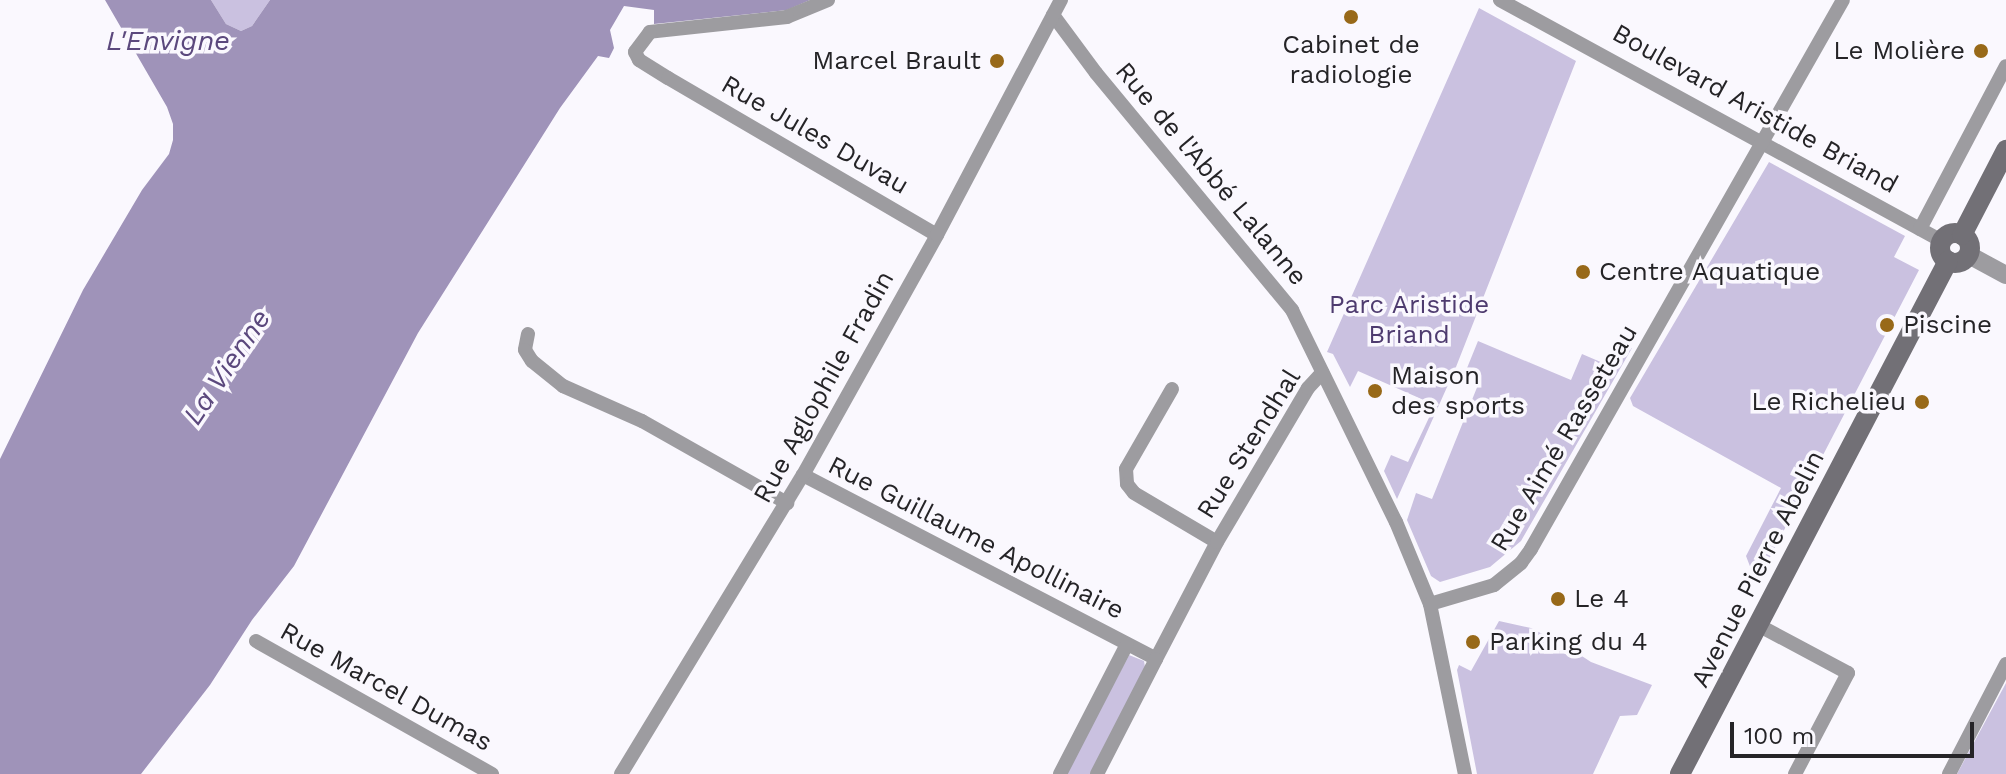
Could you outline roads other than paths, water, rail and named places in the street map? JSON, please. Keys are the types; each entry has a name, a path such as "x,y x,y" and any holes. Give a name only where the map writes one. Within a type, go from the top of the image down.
{"main road":[{"path":"1952,238 1969,241 1969,255 1962,262 1948,261 1942,254 2006,150"},
{"name":"Avenue Pierre Abelin","path":"1680,774 1948,261"}],"street":[{"name":"Rue Jules Duvau","path":"828,0 787,17 650,32 635,52 639,60 668,78 937,235"},
{"name":"Rue Aglophile Fradin","path":"621,774 803,475 937,235 1061,0"},
{"name":"Boulevard Aristide Briand","path":"1500,0 1920,229 1952,238"},
{"name":"Rue Aimé Rasseteau","path":"1430,604 1494,585 1521,563 1531,549 1843,0"},
{"name":"Rue de l'Abbé Lalanne","path":"1053,15 1096,73 1285,299 1396,522 1430,604 1465,774"},
{"path":"1920,229 2006,66"},
{"path":"1969,255 2006,275"},
{"path":"528,334 525,350 532,361 563,386 642,421 787,503"},
{"name":"Rue Stendhal","path":"1097,774 1217,542 1308,388 1322,373"},
{"name":"Rue Stendhal","path":"1172,389 1126,469 1127,484 1134,493 1217,542"},
{"name":"Rue Guillaume Apollinaire","path":"803,475 1127,644"},
{"path":"1758,625 1848,673 1795,774"},
{"name":"Rue Marcel Dumas","path":"256,641 492,774"},
{"path":"1060,774 1127,644 1156,659"},
{"path":"1949,774 2006,664"}],"water":[{"path":"105,0 211,0 226,24 241,31 252,26 270,0 810,0 787,10 654,24 654,10 624,6 610,30 614,48 609,58 598,56 560,108 418,333 294,566 252,620 210,685 141,774 0,774 0,459 83,290 142,190 169,154 173,140 173,124 167,107"}],"place":[{"name":"Cabinet de radiologie","path":"1351,17"},
{"name":"Le Molière","path":"1981,51"},
{"name":"Marcel Brault","path":"997,61"},
{"name":"Centre Aquatique","path":"1583,272"},
{"name":"Piscine","path":"1887,325"},
{"name":"Maison des sports","path":"1375,391"},
{"name":"Le Richelieu","path":"1922,402"},
{"name":"Le 4","path":"1558,599"},
{"name":"Parking du 4","path":"1473,642"}],"water label":[{"name":"L'Envigne","path":"168,41"},
{"name":"La Vienne","path":"227,367"}],"park label":[{"name":"Parc Aristide Briand","path":"1409,320"}]}
